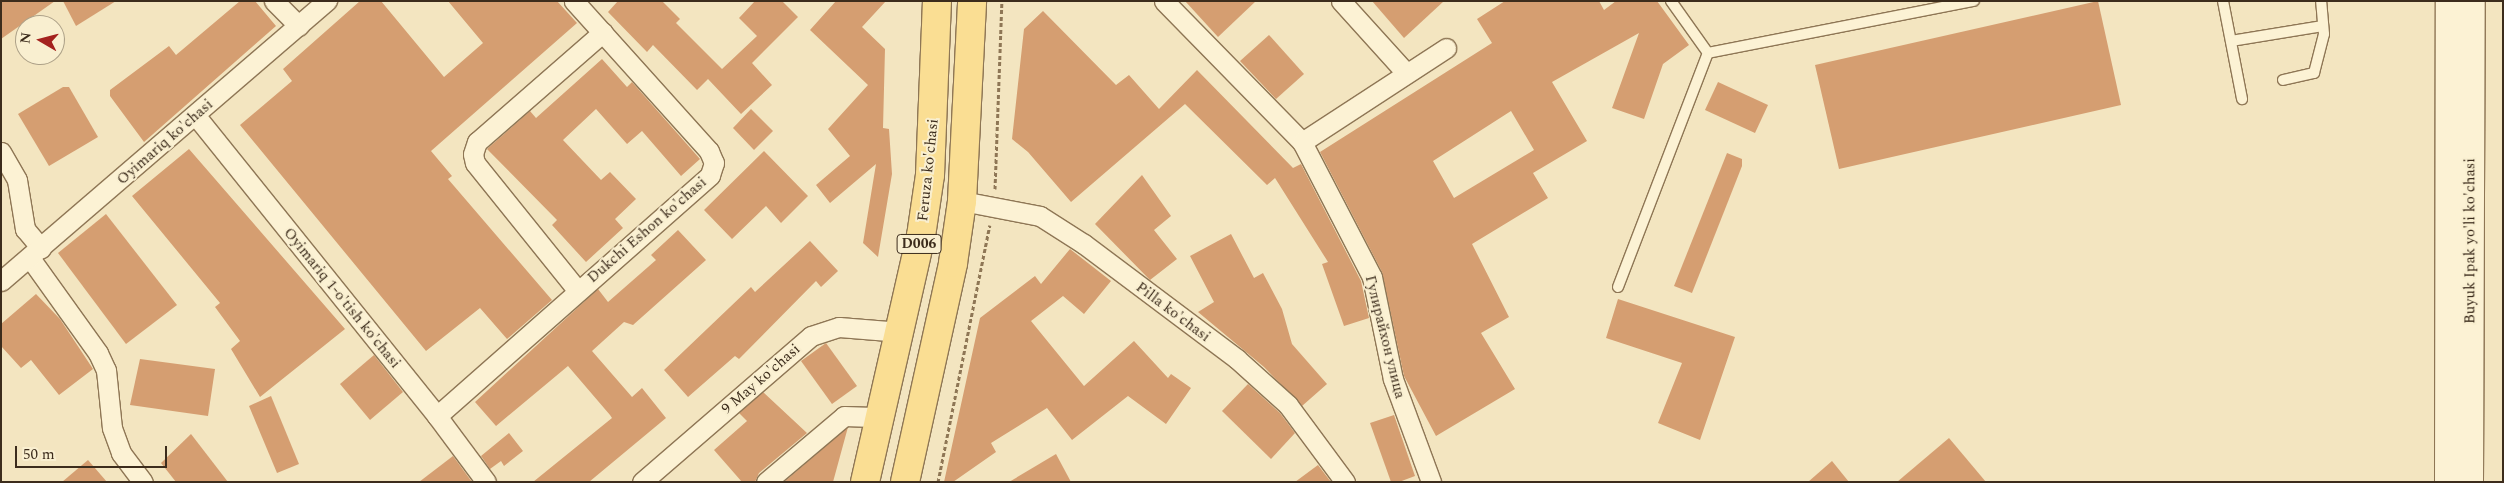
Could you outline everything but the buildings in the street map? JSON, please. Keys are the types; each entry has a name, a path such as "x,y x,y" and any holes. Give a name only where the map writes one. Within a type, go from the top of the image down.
{"main road":[{"name":"Feruza ko'chasi","path":"865,482 901,332 930,175 937,1"},
{"name":"D006","path":"905,482 938,338 962,200 972,1"},
{"name":"Buyuk Ipak yo'li ko'chasi","path":"2449,482 2450,1"},
{"name":"Buyuk Ipak yo'li ko'chasi","path":"2469,482 2471,1"}],"street":[{"path":"274,1 298,26"},
{"name":"Oyimariq ko'chasi","path":"1,282 196,116 327,1"},
{"name":"Dukchi Eshon ko'chasi","path":"437,416 710,175 714,163 709,151 574,1"},
{"name":"Гулирайхон улица","path":"1164,1 1302,142 1372,277 1393,379 1432,482"},
{"path":"1341,1 1406,73"},
{"path":"578,291 476,163 474,154 477,142 603,32"},
{"path":"1302,142 1446,48"},
{"name":"Oyimariq 1-o'tish ko'chasi","path":"196,116 437,416 486,482"},
{"path":"1,152 17,180 25,230 36,253 98,353 106,370 112,428 121,453 142,482"},
{"name":"Pilla ko'chasi","path":"962,200 1040,216 1084,244 1238,359 1308,428 1345,482"},
{"name":"9 May ko'chasi","path":"642,482 811,336 839,327 901,332"},
{"path":"766,482 844,416 881,417"}],"lane":[{"path":"1670,1 1708,53"},
{"path":"1708,53 1974,1"},
{"path":"2223,1 2242,99"},
{"path":"2283,80 2314,73 2323,26 2321,1"},
{"path":"2231,41 2323,26"},
{"path":"1618,287 1708,53"}]}
